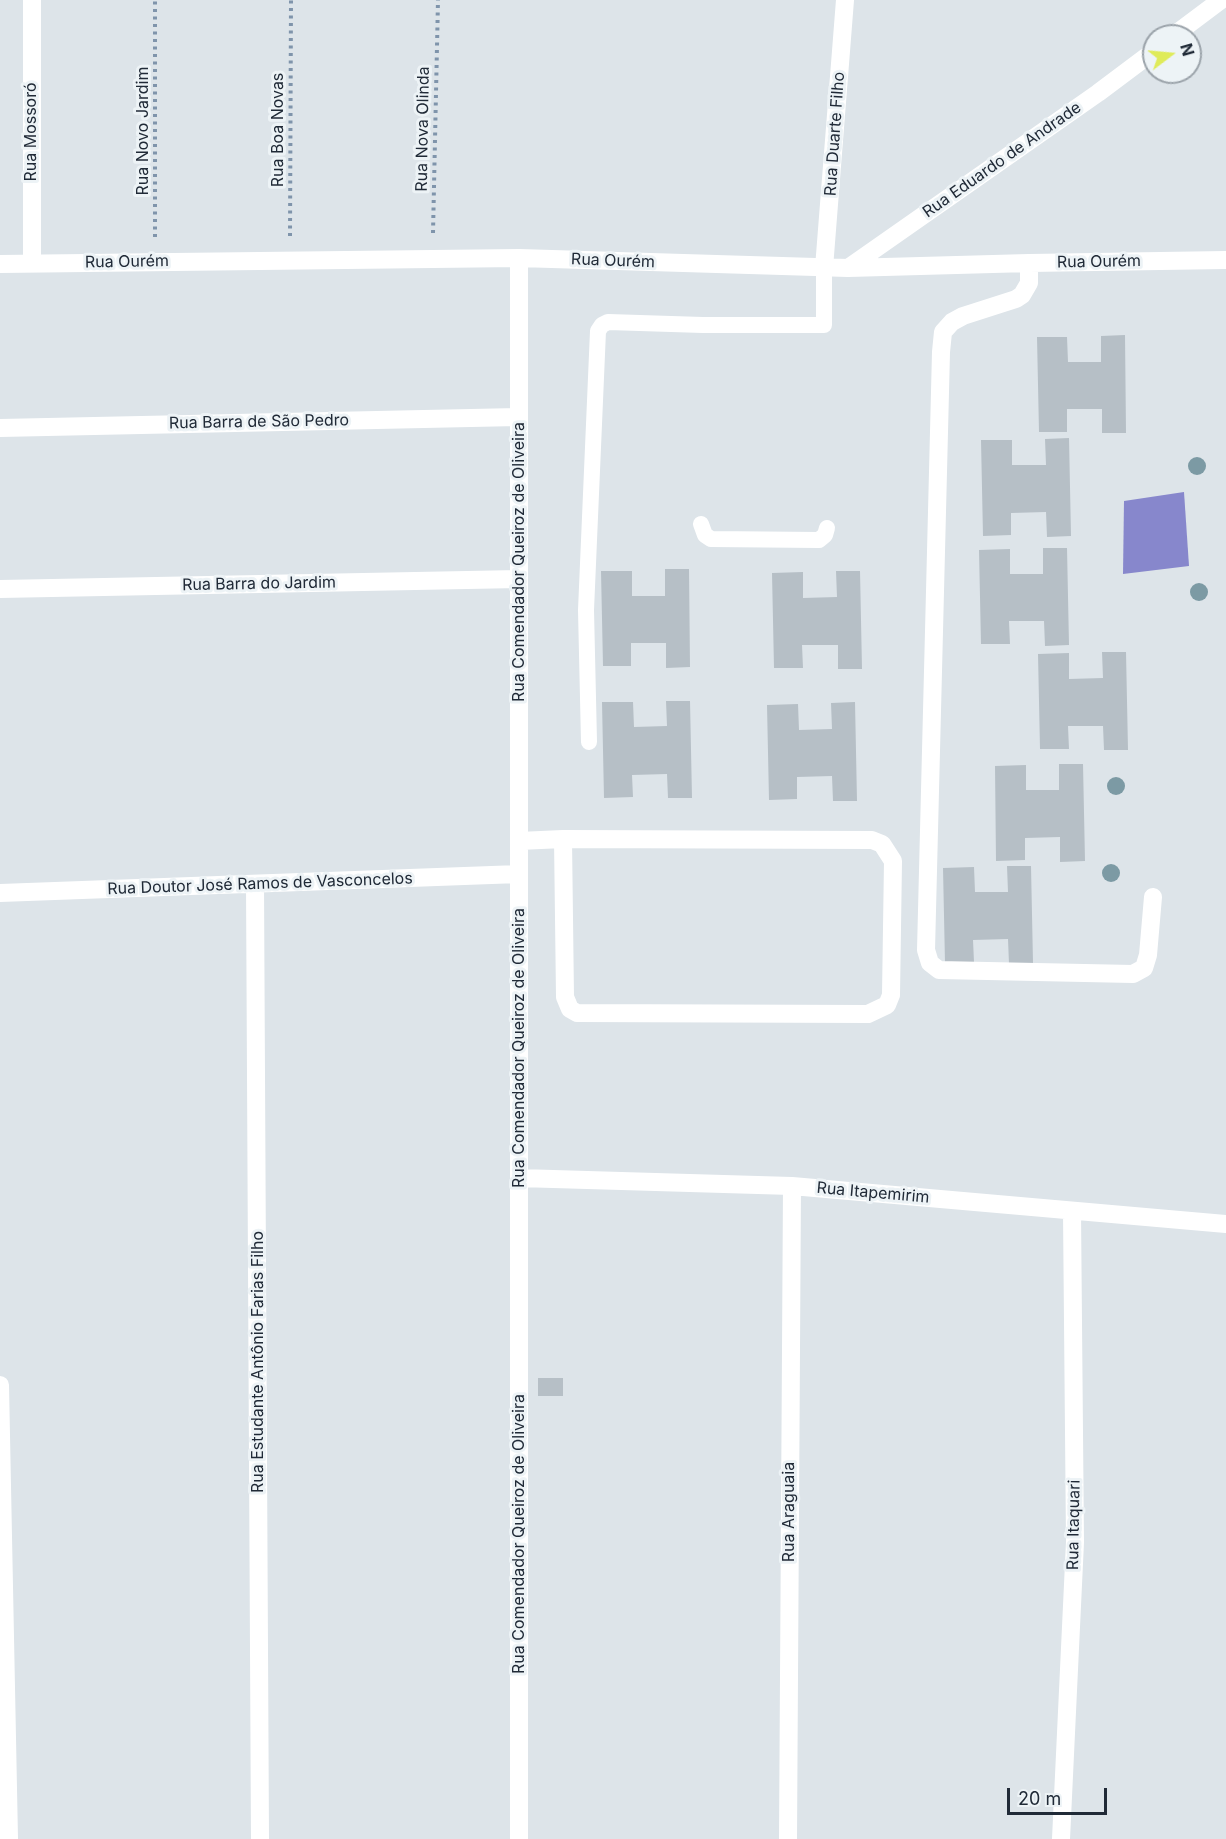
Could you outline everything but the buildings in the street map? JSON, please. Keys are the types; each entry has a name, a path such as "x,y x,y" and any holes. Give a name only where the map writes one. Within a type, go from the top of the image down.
{"street":[{"name":"Rua Mossoró","path":"32,0 32,263"},
{"name":"Rua Duarte Filho","path":"824,268 845,0"},
{"path":"1189,24 1221,0"},
{"name":"Rua Eduardo de Andrade","path":"848,268 1142,60"},
{"name":"Rua Ourém","path":"0,264 519,258 848,268 1226,260"},
{"name":"Rua Comendador Queiroz de Oliveira","path":"519,258 519,1839"},
{"path":"1029,263 1029,283 1022,295 963,316 952,322 943,332 926,950 930,963 939,970 1133,974 1144,968 1148,955 1153,897"},
{"name":"Rua Barra de São Pedro","path":"0,428 518,417"},
{"name":"Rua Barra do Jardim","path":"0,589 519,579"},
{"path":"519,841 563,839 872,840 882,844 893,861 891,995 887,1005 868,1014 577,1012 570,1009 565,997 563,839"},
{"name":"Rua Doutor José Ramos de Vasconcelos","path":"0,893 519,874"},
{"name":"Rua Estudante Antônio Farias Filho","path":"255,884 260,1839"},
{"name":"Rua Itapemirim","path":"519,1178 792,1186 1226,1224"},
{"name":"Rua Araguaia","path":"788,1839 792,1186"},
{"name":"Rua Itaquari","path":"1061,1839 1075,1542 1072,1212"},
{"path":"0,1385 9,1839"}],"lane":[{"path":"589,742 586,610 598,331 608,322 824,325 824,268"},
{"path":"701,524 705,535 711,539 819,540 825,535 827,528"}],"path":[{"name":"Rua Novo Jardim","path":"155,0 155,262"},
{"name":"Rua Boa Novas","path":"290,260 291,0"},
{"name":"Rua Nova Olinda","path":"433,259 438,0"}],"water":[{"path":"1184,492 1189,566 1123,574 1124,501"}]}
